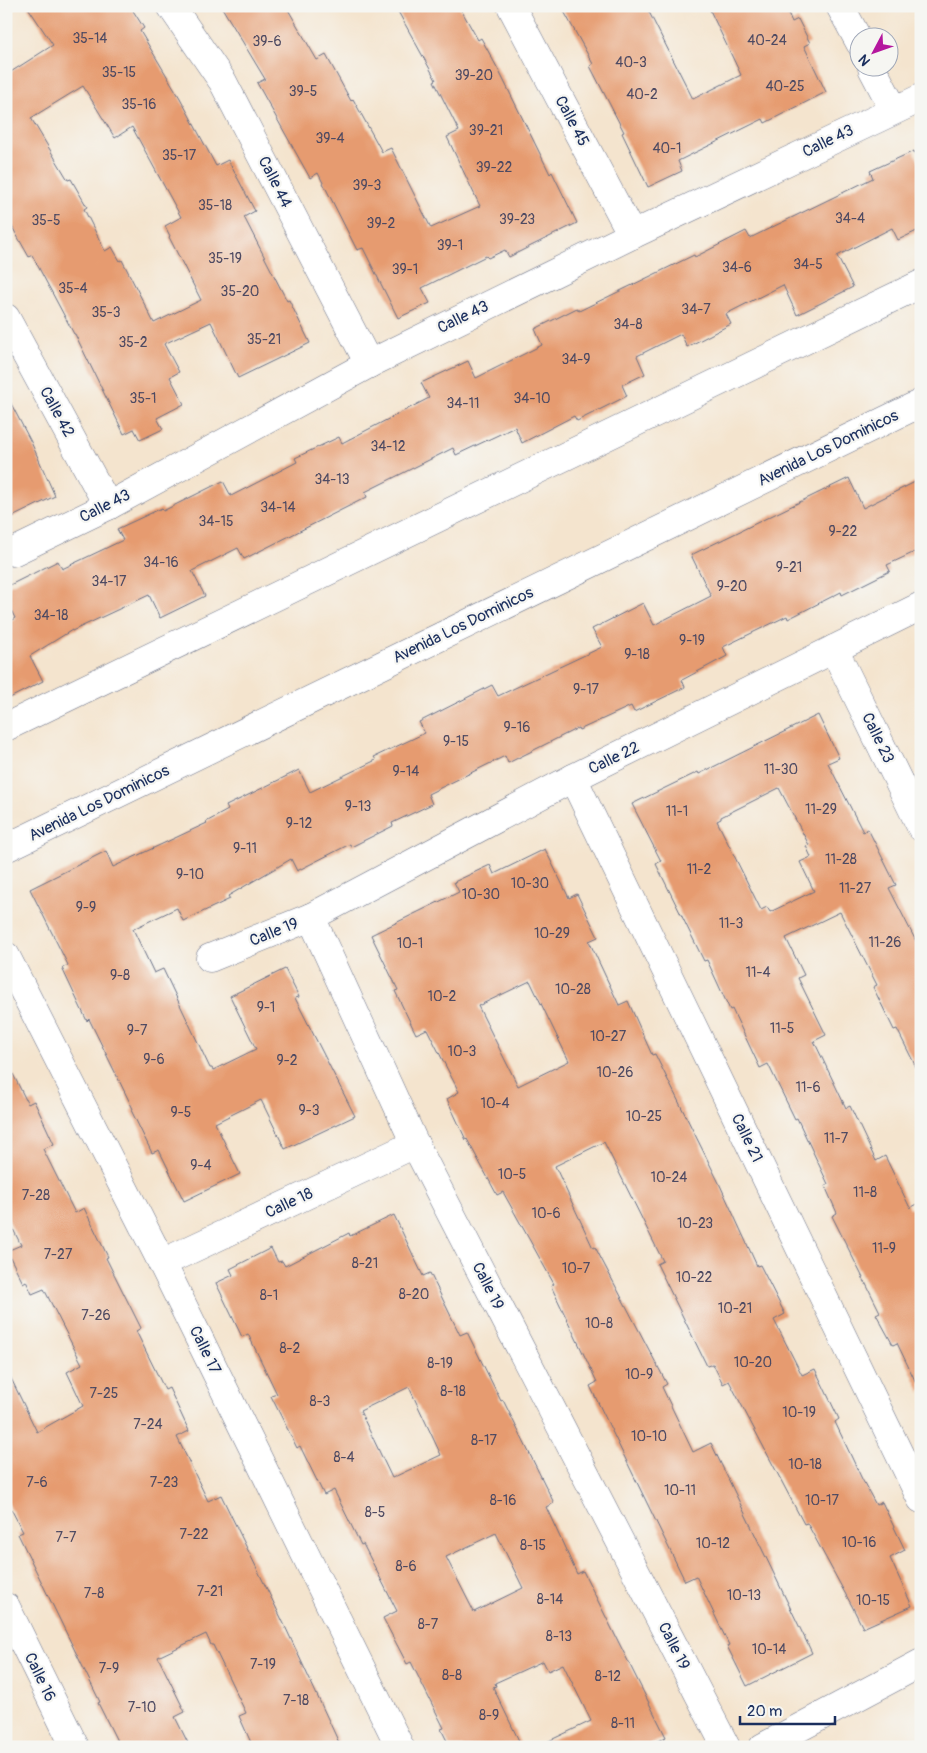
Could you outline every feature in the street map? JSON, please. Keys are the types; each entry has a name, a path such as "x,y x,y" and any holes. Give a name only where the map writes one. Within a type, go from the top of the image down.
{"street":[{"name":"Calle 44","path":"171,6 223,82 369,364"},
{"name":"Calle 45","path":"511,6 632,235"},
{"path":"840,6 852,28"},
{"path":"877,78 894,110"},
{"name":"Calle 43","path":"13,552 108,506 369,364 632,235 921,98"},
{"path":"6,727 921,284"},
{"name":"Calle 42","path":"6,318 108,506"},
{"name":"Avenida Los Dominicos","path":"6,848 921,403"},
{"name":"Calle 22","path":"312,917 574,778 921,606"},
{"name":"Calle 23","path":"834,649 921,827"},
{"name":"Calle 21","path":"574,778 921,1499"},
{"name":"Calle 19","path":"210,958 312,917 415,1144 726,1747"},
{"name":"Calle 17","path":"6,956 162,1263 400,1747"},
{"name":"Calle 18","path":"162,1263 415,1144"},
{"name":"Calle 16","path":"6,1606 75,1747"},
{"path":"764,1747 921,1663"}],"building":[{"path":"27,6 130,6 144,28 140,31 180,98 216,166 228,160 255,211 244,217 310,343 238,378 211,322 164,344 179,372 170,377 184,404 157,418 163,429 140,440 134,429 124,434 75,334 32,255 29,257 6,216 6,75 53,45","holes":["83,86 115,138 132,127 181,217 165,226 201,300 154,323 122,260 120,261 112,247 105,251 84,209 87,207 71,179 68,180 31,118"]},
{"path":"221,6 286,6 317,60 326,55 382,152 391,148 431,228 480,206 447,137 459,131 434,81 436,80 395,6 459,6 478,40 481,38 499,71 550,174 552,172 577,223 509,257 505,250 488,258 486,256 422,288 430,303 398,318 363,248 357,250 318,173 310,178 257,83 265,79"},
{"path":"561,6 646,6 693,99 741,75 708,6 785,6 792,22 798,19 810,43 804,46 826,92 765,123 763,119 678,161 682,171 648,187 622,133 624,132 590,66 593,64"},
{"path":"914,151 921,166 921,229 898,240 892,228 837,256 853,287 797,315 783,285 726,314 731,324 687,347 681,334 637,356 645,374 622,385 627,396 577,421 574,416 522,443 515,427 456,455 453,448 365,492 367,497 244,559 238,548 192,571 205,596 160,618 149,595 72,630 30,656 43,681 6,700 6,609 12,620 15,618 6,600 6,587 58,561 62,569 123,540 117,529 162,508 163,511 223,481 231,496 297,462 295,458 339,437 342,443 429,398 421,383 468,361 476,378 542,345 535,329 577,308 579,311 746,231 750,238 873,178 870,171"},
{"path":"6,394 31,442 55,496 6,520"},
{"path":"849,478 863,508 921,479 921,549 887,565 890,571 842,595 841,592 788,619 787,616 723,647 727,656 682,680 685,687 634,712 631,706 579,730 578,728 508,763 505,756 428,794 432,804 392,823 393,826 351,847 350,844 297,871 291,859 228,896 230,899 183,921 177,908 133,929 154,973 163,969 210,1068 213,1070 256,1049 230,996 285,969 299,997 295,998 355,1116 285,1149 261,1100 215,1123 240,1174 184,1201 159,1150 152,1153 131,1110 133,1109 89,1019 87,1021 62,968 68,965 30,889 106,851 113,867 207,823 228,810 226,806 299,770 310,792 376,760 374,757 425,733 419,722 492,685 498,696 602,647 592,629 643,603 654,625 711,596 691,555"},
{"path":"818,715 839,758 828,763 863,832 868,829 896,885 889,888 921,951 921,1077 897,1029 894,1030 873,987 877,985 840,912 786,938 804,975 798,978 826,1035 814,1041 846,1108 850,1106 876,1161 885,1156 910,1208 921,1202 921,1393 897,1343 893,1345 876,1314 880,1312 832,1216 837,1213 825,1186 828,1184 797,1118 795,1119 768,1064 760,1068 732,1009 730,1010 707,960 704,961 656,864 661,861 632,804 698,772 699,774","holes":["779,788 809,845 806,846 811,857 800,862 814,891 770,912 767,907 761,910 717,821 721,817"]},
{"path":"545,849 569,898 577,894 598,937 589,941 619,1005 628,1001 652,1055 655,1054 719,1183 757,1266 760,1265 785,1314 774,1320 802,1375 815,1369 839,1419 835,1422 862,1479 876,1505 882,1502 905,1550 890,1558 912,1606 863,1628 807,1523 804,1524 729,1381 723,1384 713,1364 707,1366 657,1264 663,1261 604,1142 555,1166 593,1248 595,1247 667,1384 662,1387 693,1452 711,1443 812,1653 747,1686 696,1576 685,1581 590,1386 597,1382 551,1286 554,1284 503,1192 497,1195 466,1140 447,1099 459,1092 427,1029 416,1034 395,991 398,990 371,935 459,892 454,882 490,865 494,874","holes":["530,981 569,1061 518,1086 478,1006"]},
{"path":"6,1060 28,1104 34,1101 54,1144 43,1149 75,1213 84,1208 108,1257 106,1258 141,1328 136,1331 165,1390 169,1388 189,1431 177,1437 208,1501 221,1495 341,1747 253,1747 239,1716 246,1713 206,1634 158,1657 185,1712 175,1717 190,1747 120,1747 98,1703 100,1702 18,1534 23,1532 6,1499 6,1368 37,1432 83,1406 67,1372 82,1364 44,1289 32,1294 26,1281 23,1283 7,1251 21,1245 6,1215"},
{"path":"394,1215 423,1276 430,1273 460,1335 467,1332 501,1401 503,1400 554,1503 546,1507 577,1574 583,1571 666,1737 645,1747 536,1747 591,1721 563,1664 548,1671 543,1661 495,1683 496,1686 493,1687 522,1747 450,1747 441,1729 444,1728 411,1662 407,1664 383,1618 397,1611 334,1490 324,1495 300,1446 297,1448 271,1396 277,1394 248,1334 242,1337 216,1283 233,1275 230,1269 271,1248 278,1262 282,1261 285,1266 349,1233 350,1236","holes":["409,1387 441,1455 392,1478 360,1411","496,1533 523,1588 474,1612 446,1557"]}]}
